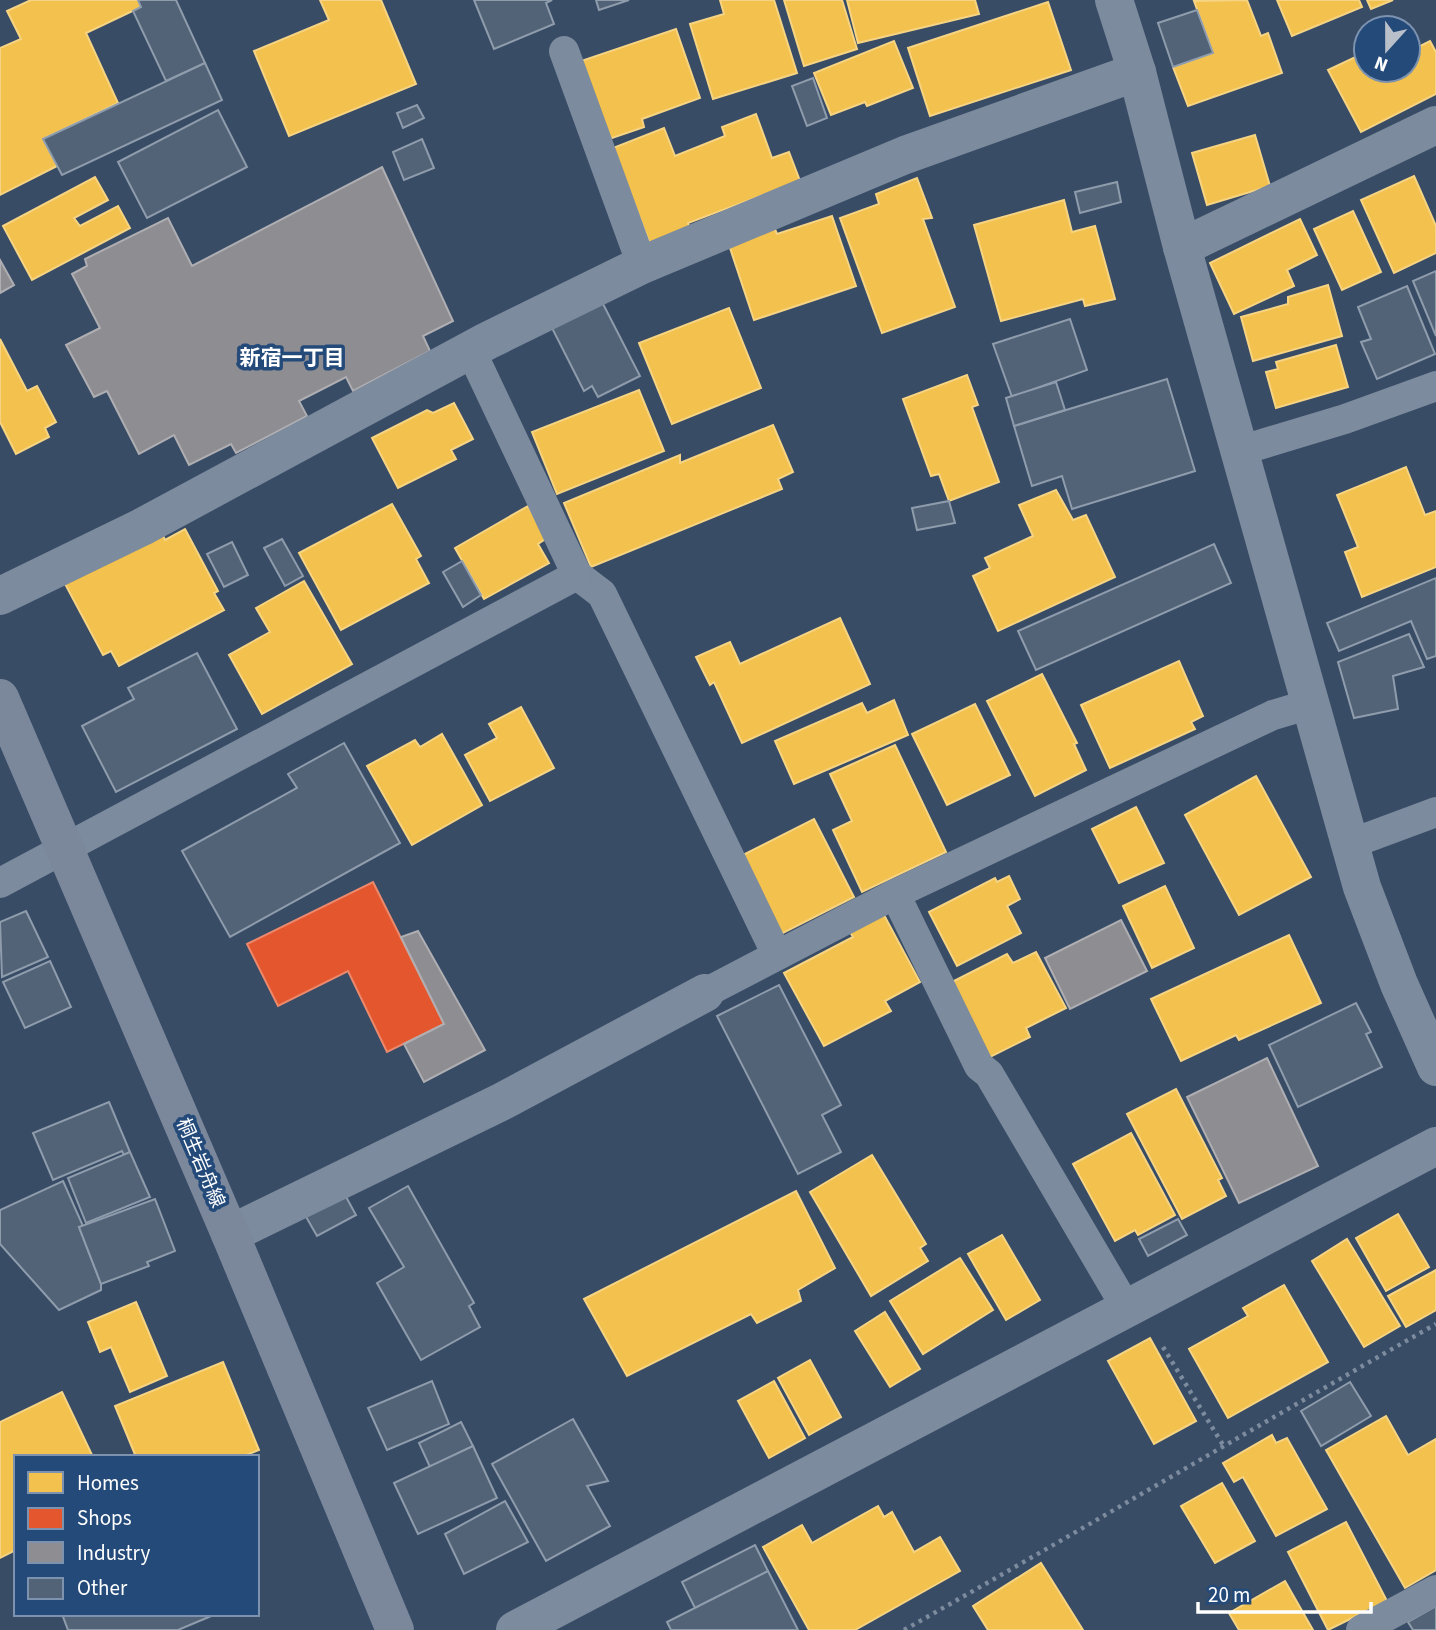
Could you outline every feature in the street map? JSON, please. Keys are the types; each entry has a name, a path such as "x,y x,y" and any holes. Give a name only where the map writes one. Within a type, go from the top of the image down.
{"main road":[{"name":"桐生岩舟線","path":"0,698 230,1234 395,1630"}],"street":[{"path":"1114,0 1137,72 1182,247 1362,887 1399,984 1436,1068"},
{"path":"0,597 142,527 471,351 642,265 905,155 1137,72"},
{"path":"1182,247 1436,125"},
{"path":"230,1234 503,1101 705,993"},
{"path":"515,1630 1436,1146"}],"lane":[{"path":"564,51 642,265"},
{"path":"471,351 577,575 602,594 776,955"},
{"path":"1239,451 1345,419 1436,386"},
{"path":"0,884 577,575"},
{"path":"705,993 895,894 1273,715 1310,704"},
{"path":"1350,844 1436,812"},
{"path":"895,894 979,1066 989,1074 1127,1309"},
{"path":"1362,1630 1436,1590"}],"path":[{"path":"904,1630 1102,1519 1223,1445 1436,1324"},
{"path":"1162,1346 1223,1445"}],"building: Homes":[{"path":"31,0 138,0 141,7 86,33 118,103 43,139 57,166 0,195 0,48 21,39 7,11"},
{"path":"320,0 381,0 416,84 289,136 254,51 329,20"},
{"path":"720,0 774,0 797,73 713,99 690,24 724,14"},
{"path":"784,0 842,0 857,49 804,66"},
{"path":"847,0 975,0 979,14 858,43"},
{"path":"1247,0 1261,36 1268,33 1282,73 1188,106 1173,67 1213,53 1194,1"},
{"path":"1277,0 1359,0 1362,7 1292,36"},
{"path":"1367,0 1393,0 1371,9"},
{"path":"1048,2 1071,70 930,116 908,48"},
{"path":"676,29 700,98 642,119 644,127 609,139 581,61"},
{"path":"894,41 913,88 867,106 865,102 831,115 814,73"},
{"path":"1430,41 1436,52 1436,94 1361,132 1328,70 1352,59 1352,84 1422,84 1422,45"},
{"path":"756,114 772,158 789,152 800,181 688,223 690,229 650,244 613,148 664,128 675,156 725,136 722,127"},
{"path":"1255,135 1270,186 1207,205 1192,153"},
{"path":"1414,176 1436,226 1436,253 1394,273 1361,200"},
{"path":"95,177 108,200 74,218 80,226 118,206 130,228 32,280 3,226"},
{"path":"917,178 932,218 923,219 955,307 882,333 840,218 879,204 876,194"},
{"path":"1064,200 1072,232 1095,226 1115,299 1085,306 1083,299 1001,321 974,225"},
{"path":"1353,211 1381,272 1342,290 1314,229"},
{"path":"832,216 856,286 754,320 728,242 774,227 777,234"},
{"path":"1300,219 1317,255 1287,270 1294,286 1234,314 1210,263"},
{"path":"1328,285 1342,336 1253,361 1241,317 1288,304 1288,297"},
{"path":"729,308 761,388 672,424 639,343"},
{"path":"0,339 27,391 37,386 56,422 45,428 49,437 16,454 0,422"},
{"path":"1336,345 1348,387 1276,408 1266,372 1278,369 1276,362"},
{"path":"967,375 978,405 972,407 999,482 949,501 939,474 931,476 903,399"},
{"path":"639,390 664,451 557,494 532,432"},
{"path":"454,403 473,439 451,450 456,459 398,488 372,438 427,410 433,413"},
{"path":"773,425 793,472 778,479 782,489 591,567 564,503 680,455 680,463"},
{"path":"1406,467 1425,515 1436,511 1436,567 1362,597 1345,552 1358,547 1337,495"},
{"path":"1056,490 1073,520 1086,515 1115,577 998,631 973,576 990,568 985,558 1033,536 1019,505"},
{"path":"392,504 421,556 416,559 429,583 341,630 299,553"},
{"path":"528,506 547,538 538,544 549,563 484,599 455,548"},
{"path":"185,529 218,591 214,593 224,610 119,666 111,651 103,655 64,582 161,531 165,540"},
{"path":"304,581 352,664 262,714 229,655 270,632 256,608"},
{"path":"840,618 870,684 742,743 714,682 710,685 696,657 730,642 740,664"},
{"path":"1179,661 1203,716 1191,722 1195,729 1110,768 1081,705"},
{"path":"1042,674 1077,743 1074,744 1086,770 1035,796 987,701"},
{"path":"894,700 908,735 794,784 775,741 862,703 867,713"},
{"path":"975,704 1010,775 947,805 912,734"},
{"path":"521,707 554,768 490,801 465,755 497,738 489,724"},
{"path":"442,734 482,805 412,845 367,766 415,740 420,747"},
{"path":"895,745 946,852 862,892 833,830 852,821 830,774"},
{"path":"1256,776 1311,877 1239,915 1185,815"},
{"path":"1136,807 1164,863 1119,883 1092,829"},
{"path":"814,819 854,897 781,934 741,856"},
{"path":"1009,876 1020,899 1007,906 1021,933 957,966 929,912 995,878 997,882"},
{"path":"1165,886 1194,948 1152,968 1123,906"},
{"path":"884,915 920,982 885,1001 891,1011 824,1046 784,973 853,937 850,932"},
{"path":"1289,935 1321,1003 1239,1040 1236,1035 1181,1061 1151,999"},
{"path":"1036,952 1066,1008 1026,1028 1030,1037 986,1059 948,984 1007,954 1013,963"},
{"path":"1176,1089 1222,1178 1218,1180 1226,1196 1182,1219 1127,1114"},
{"path":"1131,1133 1175,1215 1138,1235 1135,1230 1115,1241 1073,1164"},
{"path":"872,1155 926,1244 920,1248 928,1261 871,1296 810,1192"},
{"path":"796,1191 835,1268 798,1290 801,1301 757,1323 751,1314 627,1376 584,1299"},
{"path":"1398,1214 1429,1267 1386,1291 1356,1238"},
{"path":"1002,1235 1040,1300 1006,1320 968,1254"},
{"path":"1347,1239 1400,1326 1364,1347 1312,1261"},
{"path":"960,1258 993,1310 923,1354 890,1301"},
{"path":"1436,1270 1436,1310 1406,1327 1388,1296"},
{"path":"1284,1285 1328,1362 1228,1418 1189,1349 1248,1316 1243,1308"},
{"path":"136,1302 167,1376 130,1392 111,1347 100,1352 88,1322"},
{"path":"885,1312 920,1369 890,1387 855,1331"},
{"path":"1150,1338 1196,1421 1154,1444 1108,1361"},
{"path":"810,1360 841,1417 809,1435 778,1378"},
{"path":"223,1362 259,1450 246,1455 135,1455 115,1406"},
{"path":"774,1381 805,1438 769,1458 738,1401"},
{"path":"62,1392 92,1455 14,1455 14,1551 0,1558 0,1422"},
{"path":"1386,1416 1408,1455 1436,1439 1436,1570 1405,1588 1326,1450"},
{"path":"1272,1435 1276,1443 1287,1438 1327,1509 1276,1536 1243,1477 1234,1482 1223,1463"},
{"path":"1222,1483 1255,1541 1215,1563 1181,1506"},
{"path":"878,1506 884,1517 892,1512 914,1552 940,1537 960,1571 855,1630 809,1630 763,1547 802,1525 812,1543"},
{"path":"1346,1522 1387,1601 1328,1630 1288,1552"},
{"path":"1041,1563 1083,1630 988,1630 973,1606"},
{"path":"1285,1581 1313,1630 1239,1630 1229,1613"}],"building: Shops":[{"path":"373,882 444,1024 387,1052 348,971 278,1006 247,944"}],"building: Industry":[{"path":"382,167 453,321 423,336 430,351 353,391 346,377 299,401 307,416 236,453 231,444 189,465 174,435 139,454 107,391 94,397 66,345 100,328 72,274 87,266 85,259 168,218 192,266"},
{"path":"0,260 14,285 0,293"},
{"path":"1121,920 1147,971 1070,1009 1045,958"},
{"path":"418,931 485,1050 424,1082 404,1044 444,1024 401,937"},
{"path":"1267,1058 1318,1166 1239,1203 1187,1097"}],"building: Other":[{"path":"138,0 176,0 205,63 166,81 133,11 141,7"},
{"path":"474,0 552,0 546,3 554,24 494,49"},
{"path":"596,0 629,0 599,10"},
{"path":"1197,10 1213,53 1173,67 1158,23"},
{"path":"205,63 222,100 62,175 43,139"},
{"path":"813,78 827,118 807,126 792,86"},
{"path":"417,105 424,118 403,128 397,113"},
{"path":"218,110 247,167 147,218 118,162"},
{"path":"422,139 434,168 404,180 393,152"},
{"path":"1117,182 1121,202 1080,213 1075,192"},
{"path":"1436,271 1436,336 1413,281"},
{"path":"1407,286 1435,354 1377,379 1361,342 1371,339 1358,307"},
{"path":"601,300 640,376 598,397 592,386 584,391 551,326"},
{"path":"1070,319 1087,370 1012,397 993,344"},
{"path":"1167,379 1195,471 1072,509 1062,476 1032,486 1014,426"},
{"path":"1056,382 1065,410 1014,426 1006,398"},
{"path":"949,501 955,523 917,530 912,508"},
{"path":"282,539 303,576 285,586 264,548"},
{"path":"232,542 248,575 224,587 207,554"},
{"path":"1214,544 1231,583 1036,670 1018,631"},
{"path":"462,561 481,595 463,607 443,572"},
{"path":"1436,578 1436,656 1427,659 1411,621 1339,651 1327,623"},
{"path":"1409,634 1424,667 1393,676 1398,709 1354,718 1338,662"},
{"path":"197,653 237,729 116,792 82,726 134,699 128,688"},
{"path":"344,743 400,843 230,937 182,851 297,788 288,774"},
{"path":"26,911 48,957 2,977 0,922"},
{"path":"50,961 71,1007 25,1028 3,982"},
{"path":"779,985 841,1105 822,1115 841,1152 798,1174 717,1016"},
{"path":"1356,1003 1371,1032 1366,1034 1382,1067 1298,1107 1269,1045"},
{"path":"109,1102 130,1152 124,1155 122,1151 53,1180 33,1133"},
{"path":"130,1152 150,1197 86,1223 68,1178"},
{"path":"63,1181 83,1226 79,1227 101,1290 59,1310 0,1244 0,1210"},
{"path":"408,1186 474,1303 469,1306 480,1327 421,1360 377,1283 404,1267 369,1208"},
{"path":"345,1195 356,1215 317,1236 305,1215"},
{"path":"155,1199 175,1251 147,1262 149,1266 101,1284 79,1227"},
{"path":"1178,1219 1187,1235 1148,1256 1139,1239"},
{"path":"432,1381 449,1424 387,1450 368,1408"},
{"path":"1350,1382 1371,1416 1321,1446 1301,1411"},
{"path":"573,1419 608,1481 587,1486 610,1526 546,1561 492,1464"},
{"path":"461,1422 473,1446 430,1467 419,1443"},
{"path":"473,1446 497,1498 418,1534 394,1483"},
{"path":"505,1501 528,1542 464,1574 445,1534"},
{"path":"755,1545 768,1571 695,1608 682,1582"},
{"path":"768,1571 798,1630 671,1630 667,1622"},
{"path":"1436,1606 1436,1630 1413,1630 1408,1622"},
{"path":"63,1616 211,1616 178,1630 68,1630"}],"district":[{"name":"新宿一丁目","path":"292,358"}]}
